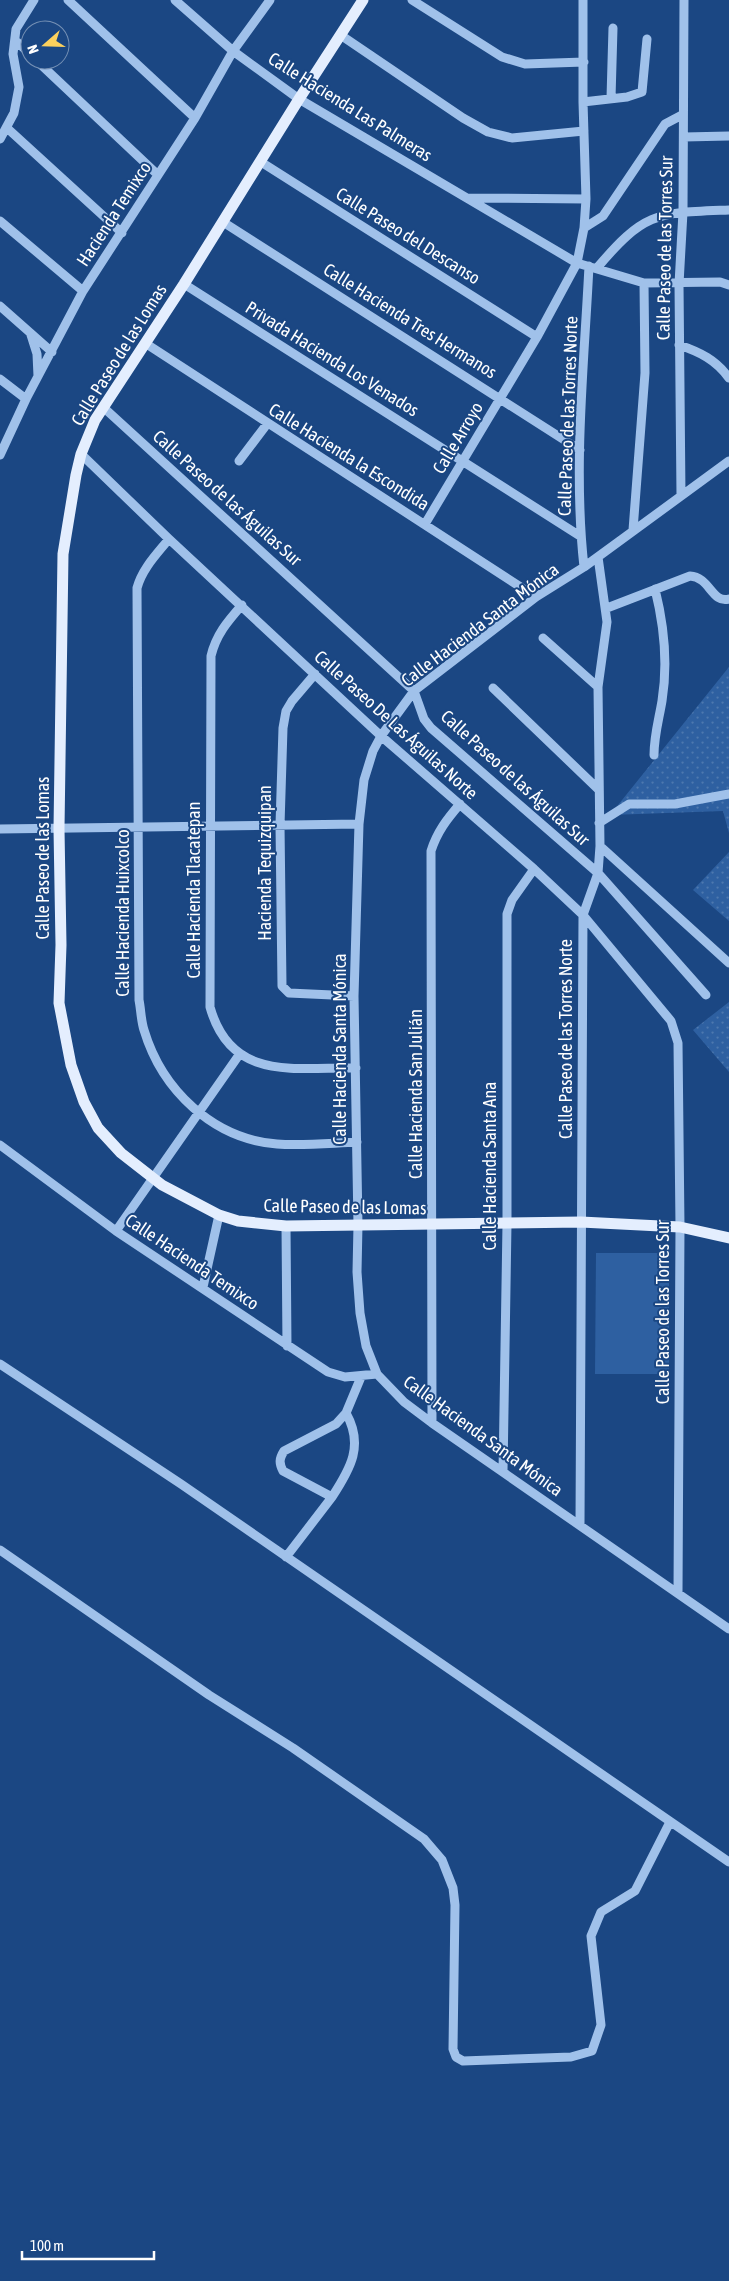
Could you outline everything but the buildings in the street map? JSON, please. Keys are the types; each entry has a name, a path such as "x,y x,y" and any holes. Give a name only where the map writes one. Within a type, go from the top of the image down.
{"main road":[{"name":"Calle Paseo de las Lomas","path":"363,0 184,284 103,407 95,420 81,454 62,554 59,829 61,945 59,1003 71,1065 84,1102 98,1128 121,1153 162,1185 219,1215 238,1221 286,1226 581,1222 680,1227 729,1238"}],"street":[{"path":"0,140 14,112 19,87 14,60 16,29 34,0"},
{"path":"68,0 195,118"},
{"name":"Calle Hacienda Las Palmeras","path":"175,0 233,51 299,99 577,263 644,283 720,282 729,285"},
{"name":"Hacienda Temixco","path":"0,455 26,399 84,291 195,118 233,51 270,0"},
{"path":"412,0 502,57 525,64 584,62"},
{"path":"577,263 584,228 586,200 583,102 583,0"},
{"name":"Calle Paseo de las Torres Sur","path":"682,496 679,284 683,212 684,0"},
{"path":"612,98 613,28"},
{"path":"342,36 463,118 488,132 512,138 584,131"},
{"path":"583,102 627,97 642,92 647,39"},
{"path":"15,40 20,45"},
{"path":"47,70 158,175"},
{"path":"584,228 603,216 665,124 682,115"},
{"path":"7,128 122,233"},
{"path":"684,138 729,136"},
{"name":"Calle Paseo del Descanso","path":"261,162 537,337"},
{"name":"Calle Hacienda Las Palmeras","path":"466,198 586,200"},
{"path":"593,267 635,228 660,215 729,210"},
{"path":"0,221 84,291"},
{"name":"Calle Hacienda Tres Hermanos","path":"222,222 580,450"},
{"name":"Calle Arroyo","path":"425,524 537,337 577,263"},
{"name":"Calle Paseo de las Torres Norte","path":"584,567 580,536 580,450 593,267"},
{"path":"633,530 645,373 644,283"},
{"name":"Privada Hacienda Los Venados","path":"184,284 580,536"},
{"path":"0,306 52,352"},
{"path":"31,333 37,354 38,376"},
{"name":"Calle Hacienda la Escondida","path":"145,343 536,598"},
{"path":"679,345 709,357 729,378"},
{"path":"0,379 26,399"},
{"name":"Calle Paseo de las Águilas Sur","path":"103,407 414,691 424,719 431,728 598,873 706,995"},
{"path":"239,462 267,424"},
{"name":"Calle Paseo De Las Águilas Norte","path":"81,454 169,539 381,736 534,869 583,915 671,1021 676,1032"},
{"name":"Calle Hacienda Santa Mónica","path":"729,461 584,567 536,598 414,691 381,736 373,751 364,780 359,824 354,996 358,1225 357,1272 360,1313 366,1346 377,1374 404,1402 432,1423 729,1628"},
{"name":"Calle Hacienda Huixcolco","path":"169,539 143,572 137,588 139,1000 143,1028 150,1049 163,1073 176,1091 198,1114 212,1123 258,1141 278,1144 357,1142"},
{"name":"Calle Paseo de las Torres Norte","path":"580,1525 583,915 598,873 600,846 598,789 600,767 598,686 607,608 598,557"},
{"path":"607,608 690,576 698,576 704,580 718,598 724,601 729,599"},
{"path":"654,755 654,736 662,700 665,657 661,612 655,589"},
{"name":"Calle Hacienda Tlacatepan","path":"242,605 219,634 211,656 210,1007 215,1024 224,1038 240,1055 262,1066 356,1068"},
{"path":"544,638 598,686"},
{"name":"Hacienda Tequizquipan","path":"315,674 300,690 286,712 283,728 280,825 282,986 289,993 354,996"},
{"path":"493,688 598,789"},
{"path":"599,823 629,804 675,804 729,794"},
{"name":"Calle Hacienda San Julián","path":"432,1423 431,851 435,837 442,825 460,804"},
{"path":"0,829 359,824"},
{"path":"600,846 729,963"},
{"name":"Calle Hacienda Santa Ana","path":"503,1472 507,914 512,900 534,869"},
{"name":"Calle Paseo de las Torres Sur","path":"676,1032 678,1044 680,1227 678,1592"},
{"path":"116,1231 152,1177 240,1055"},
{"name":"Calle Hacienda Temixco","path":"0,1145 116,1231 203,1287 287,1346 328,1372 345,1377 377,1374"},
{"path":"203,1287 219,1215"},
{"path":"286,1226 287,1346"},
{"path":"0,1364 181,1484 729,1862"},
{"path":"332,1497 283,1471 280,1458 284,1451 336,1424 346,1413 361,1377"},
{"path":"286,1558 344,1478 356,1447 353,1426 346,1413"},
{"path":"0,1550 209,1695 293,1748 403,1824 434,1848 442,1860 453,1888 455,1905 453,2049 456,2056 463,2061 571,2057 592,2051 601,2025 591,1936 601,1912 635,1891 670,1822"}],"shaded area":[{"path":"729,667 729,833 723,811 610,815"},
{"path":"729,852 729,921 693,890"},
{"path":"729,1002 729,1072 693,1030"},
{"path":"596,1253 669,1253 669,1374 595,1374"}]}
